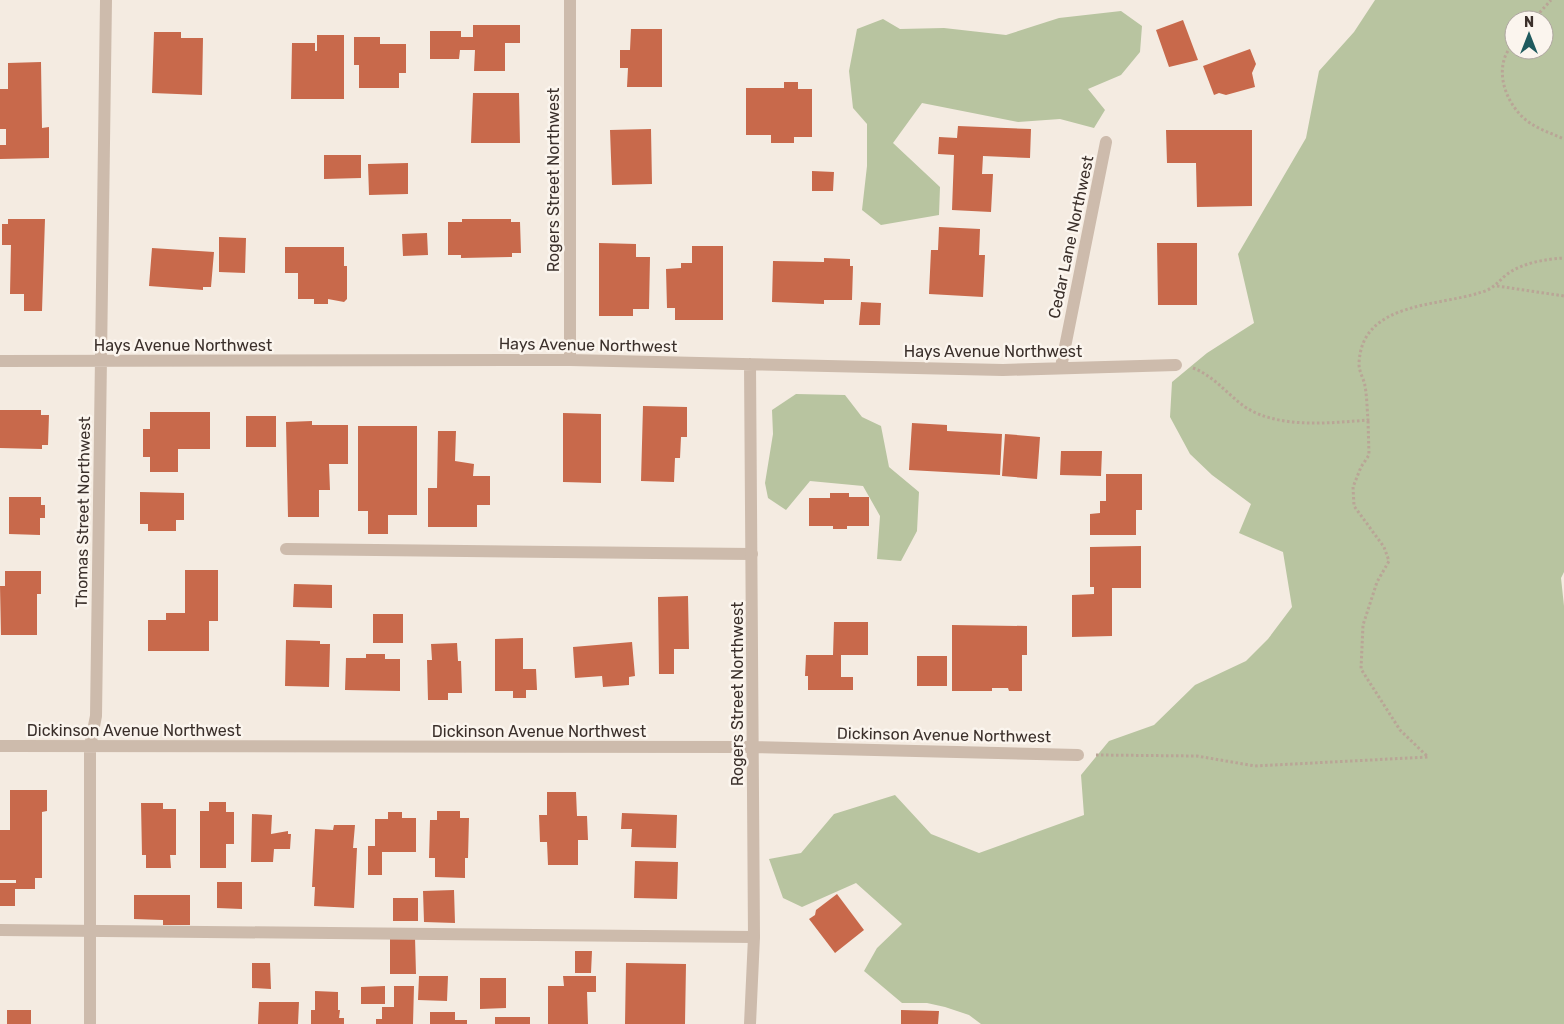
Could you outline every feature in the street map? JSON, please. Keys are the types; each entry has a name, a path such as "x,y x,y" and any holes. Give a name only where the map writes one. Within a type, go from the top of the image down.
{"street":[{"name":"Thomas Street Northwest","path":"90,1024 90,746 96,716 106,0"},
{"name":"Rogers Street Northwest","path":"570,0 570,360"},
{"name":"Cedar Lane Northwest","path":"1061,367 1106,142"},
{"name":"Hays Avenue Northwest","path":"0,361 570,360 1004,370 1176,365"},
{"name":"Rogers Street Northwest","path":"750,364 754,937 750,1024"},
{"path":"286,549 752,554"},
{"name":"Dickinson Avenue Northwest","path":"0,746 753,748 1078,755"},
{"path":"0,930 754,937"}],"path":[{"path":"1542,10 1551,0"},
{"path":"1504,60 1504,90 1517,111 1526,120 1542,130 1564,139"},
{"path":"1496,286 1507,274 1524,266 1547,259 1564,258"},
{"path":"1078,755 1197,756 1255,766 1333,764 1428,757 1400,730 1361,669 1363,625 1377,582 1389,561 1384,547 1354,506 1353,487 1361,467 1369,455 1365,386 1359,366 1362,347 1369,330 1386,318 1408,308 1461,298 1496,286 1564,296"},
{"path":"1176,365 1195,369 1210,376 1234,398 1255,413 1304,423 1368,420"}],"green space":[{"path":"1375,0 1564,0 1564,572 1561,578 1564,606 1564,1024 981,1024 969,1015 945,1007 927,1003 902,1003 864,971 877,948 902,924 856,883 802,907 783,898 769,859 801,853 834,814 895,795 931,834 979,853 1084,815 1081,775 1109,741 1154,725 1195,685 1246,661 1268,639 1292,607 1283,552 1239,533 1251,504 1212,475 1190,454 1170,417 1172,382 1207,353 1254,323 1238,254 1306,138 1319,71 1354,32"},
{"path":"1121,11 1142,26 1140,52 1121,75 1088,89 1105,110 1094,128 1060,119 1018,122 922,103 893,143 940,187 939,215 881,225 862,210 867,166 867,124 853,108 849,71 857,29 883,19 900,29 944,28 1006,35 1059,18"},
{"path":"796,394 845,395 862,417 881,426 889,467 919,492 917,531 901,561 877,559 880,516 863,486 810,481 786,510 768,498 765,483 773,434 772,410"}],"building":[{"path":"1183,20 1198,60 1169,67 1156,30"},
{"path":"473,25 520,25 520,43 505,43 505,71 474,71 475,50 460,50 459,59 430,59 430,31 461,31 461,37 473,37"},
{"path":"631,29 662,29 662,87 627,87 628,68 620,68 620,50 630,50"},
{"path":"154,32 181,32 181,38 203,38 202,95 152,93"},
{"path":"317,35 344,35 344,99 291,99 292,43 315,43 315,51 317,51"},
{"path":"354,37 380,37 380,44 406,44 406,73 399,73 399,88 359,88 359,65 354,65"},
{"path":"1250,49 1256,64 1252,73 1255,87 1226,95 1219,93 1214,95 1203,66"},
{"path":"41,62 42,128 49,127 49,158 0,159 0,145 6,145 6,129 0,129 0,89 8,89 8,63"},
{"path":"784,82 798,82 798,89 812,89 812,137 794,137 794,143 771,143 771,135 746,135 746,88 784,88"},
{"path":"473,93 519,93 520,143 471,143"},
{"path":"958,126 1031,129 1030,158 983,156 982,174 993,174 991,212 952,210 954,155 938,154 939,137 957,138"},
{"path":"651,129 652,184 612,185 610,130"},
{"path":"1166,130 1252,130 1252,206 1197,207 1196,163 1167,163"},
{"path":"324,155 361,155 361,178 324,179"},
{"path":"408,163 408,194 369,195 368,164"},
{"path":"812,171 834,172 833,191 812,191"},
{"path":"8,219 45,219 42,311 24,311 24,294 10,294 11,245 2,245 2,224 8,224"},
{"path":"462,219 511,219 511,222 520,222 521,253 512,253 512,257 461,258 461,255 448,255 448,222 462,222"},
{"path":"939,227 980,229 979,255 985,255 983,297 929,294 931,250 938,250"},
{"path":"427,233 428,255 403,256 402,234"},
{"path":"219,237 246,238 245,273 219,272"},
{"path":"599,243 636,244 636,257 650,257 649,309 633,309 633,316 599,316"},
{"path":"1157,243 1197,243 1197,305 1158,305"},
{"path":"692,246 723,246 723,320 675,320 675,308 667,308 666,269 681,268 681,263 692,263"},
{"path":"285,247 344,247 344,266 347,266 347,299 344,302 328,299 328,304 314,304 314,299 298,299 298,273 285,273"},
{"path":"152,248 214,252 211,287 203,287 203,290 149,286"},
{"path":"824,258 850,259 850,266 853,266 852,300 824,300 824,304 772,302 773,261 824,262"},
{"path":"861,302 881,303 880,325 859,325"},
{"path":"643,406 687,407 687,437 681,437 680,458 675,458 674,482 641,481"},
{"path":"0,410 41,410 41,415 49,415 48,445 42,445 42,449 0,448"},
{"path":"150,412 210,412 210,449 178,449 178,472 150,472 150,457 143,457 143,429 150,429"},
{"path":"563,413 601,414 601,483 563,482"},
{"path":"246,416 276,416 276,447 246,447"},
{"path":"312,421 312,425 348,425 348,464 329,464 330,490 319,490 319,517 288,517 286,422"},
{"path":"912,423 947,425 947,431 1002,434 1000,475 909,470"},
{"path":"358,426 417,426 417,515 388,515 388,534 368,534 368,511 358,511"},
{"path":"438,431 456,431 455,461 474,464 473,476 490,476 490,505 477,505 477,527 428,527 428,488 437,488"},
{"path":"1005,434 1040,437 1037,479 1002,476"},
{"path":"1061,451 1102,451 1101,476 1060,475"},
{"path":"1106,474 1142,474 1142,510 1136,510 1136,535 1090,535 1090,514 1100,513 1100,501 1106,501"},
{"path":"140,492 184,493 184,520 176,520 176,531 148,531 148,524 140,524"},
{"path":"830,493 849,493 849,497 869,497 869,526 847,526 847,529 833,529 833,526 809,526 809,498 830,498"},
{"path":"9,497 41,497 41,505 45,505 45,518 40,518 40,535 9,534"},
{"path":"1141,546 1141,588 1112,588 1112,636 1072,637 1072,595 1094,594 1094,587 1090,587 1090,547"},
{"path":"185,570 218,570 218,621 209,621 209,651 148,651 148,620 166,620 166,613 185,613"},
{"path":"5,571 41,571 41,594 37,594 37,635 1,635 0,586 5,586"},
{"path":"294,584 332,585 332,608 293,607"},
{"path":"688,596 689,649 674,649 674,674 659,674 658,597"},
{"path":"373,614 403,614 403,643 373,643"},
{"path":"834,622 868,622 868,655 841,655 841,677 853,677 853,690 808,690 808,676 805,676 806,655 833,655"},
{"path":"952,625 1027,626 1027,655 1022,655 1022,691 1009,691 1008,688 992,688 992,691 952,691"},
{"path":"523,638 523,669 536,669 537,690 526,690 526,698 513,698 513,691 495,691 495,639"},
{"path":"286,640 320,641 320,644 330,644 329,687 285,686"},
{"path":"632,642 635,676 629,677 629,685 603,687 602,676 575,678 573,647"},
{"path":"457,643 458,661 461,661 462,693 448,693 448,700 428,700 427,660 432,660 431,644"},
{"path":"366,654 385,654 385,659 400,659 400,691 345,690 346,658 366,658"},
{"path":"917,656 947,656 947,686 917,686"},
{"path":"10,790 47,790 47,811 42,812 42,878 35,878 35,889 15,889 15,906 0,906 0,883 16,883 16,880 0,880 0,830 10,830"},
{"path":"547,792 576,792 577,816 587,816 588,840 578,840 578,865 548,865 547,842 540,842 539,815 547,815"},
{"path":"209,802 226,802 226,812 234,812 234,844 226,844 226,868 200,868 200,811 209,811"},
{"path":"141,803 163,803 163,809 176,809 176,855 170,855 171,868 146,868 146,855 142,855"},
{"path":"437,811 460,811 460,818 469,818 468,858 465,858 465,878 435,877 435,858 429,858 430,820 437,820"},
{"path":"388,812 402,812 402,818 416,818 416,852 382,852 382,875 368,875 368,846 375,846 375,819 388,819"},
{"path":"622,813 677,815 676,848 631,847 632,829 621,829"},
{"path":"252,814 272,815 271,834 288,831 288,834 291,834 290,849 274,849 273,862 251,862"},
{"path":"334,825 355,825 353,848 357,848 354,908 314,906 315,887 312,887 315,829 333,830"},
{"path":"635,861 678,862 677,899 634,898"},
{"path":"217,882 242,882 242,909 217,908"},
{"path":"454,890 455,923 424,922 423,891"},
{"path":"837,894 864,930 835,953 809,919 815,915 816,910"},
{"path":"134,895 190,895 190,925 163,925 163,920 134,919"},
{"path":"393,898 418,898 418,921 393,921"},
{"path":"415,937 416,974 390,974 390,938"},
{"path":"575,951 592,951 591,973 575,973"},
{"path":"252,963 270,963 271,989 252,988"},
{"path":"626,963 686,964 685,1024 625,1024"},
{"path":"419,976 448,976 447,1001 418,1000"},
{"path":"563,976 596,976 596,992 587,992 588,1024 548,1024 548,986 564,986"},
{"path":"480,978 506,978 506,1008 480,1009"},
{"path":"385,986 385,1004 361,1004 361,987"},
{"path":"394,986 414,986 413,1024 376,1024 376,1019 382,1019 382,1007 394,1007"},
{"path":"315,991 338,992 339,1018 344,1018 344,1024 311,1024 311,1010 315,1010"},
{"path":"259,1002 299,1002 298,1024 258,1024"},
{"path":"7,1010 31,1010 31,1024 7,1024"},
{"path":"901,1010 939,1011 938,1024 901,1024"},
{"path":"430,1012 455,1012 455,1020 467,1020 467,1024 430,1024"},
{"path":"495,1017 530,1017 530,1024 495,1024"}]}
